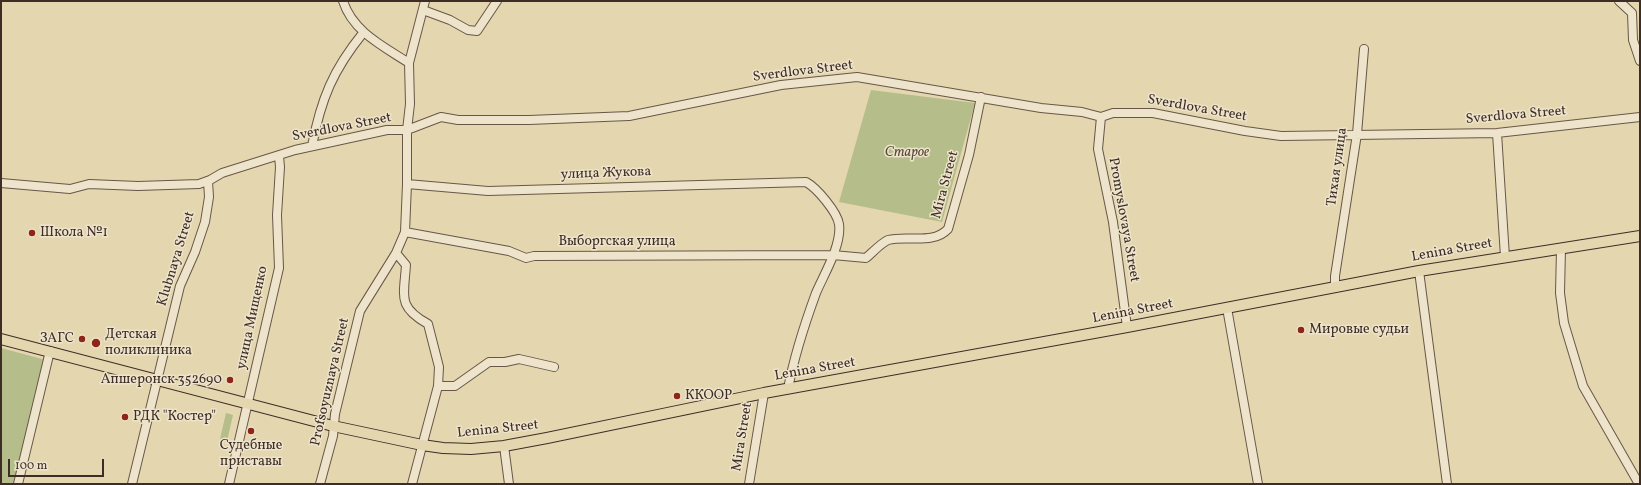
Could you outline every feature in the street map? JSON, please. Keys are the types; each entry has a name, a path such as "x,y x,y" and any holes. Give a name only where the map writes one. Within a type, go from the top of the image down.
{"main road":[{"name":"Lenina Street","path":"1,339 248,402 333,426 422,445 443,448 504,446 764,393 1127,327 1419,271 1640,236"}],"street":[{"path":"343,1 351,18 363,33 409,63"},
{"name":"Profsoyuznaya Street","path":"320,484 333,436 333,426 360,311 396,253 405,232 408,184 407,130 410,104 409,63 425,1"},
{"path":"423,10 450,20 468,30 477,31 497,1"},
{"path":"1619,1 1632,13 1633,40 1640,61"},
{"path":"312,146 316,124 330,82 350,49 363,33"},
{"name":"Тихая улица","path":"1335,288 1335,276 1357,134 1364,48"},
{"name":"Sverdlova Street","path":"1,183 70,189 89,184 138,186 199,184 222,173 295,150 387,130 407,130 441,117 458,120 529,120 629,116 781,85 857,77 1040,108 1082,112 1101,117 1113,113 1153,112 1245,131 1282,136 1497,133 1640,117"},
{"name":"Mira Street","path":"833,255 866,258 887,240 926,238 943,234 948,229 968,155 981,97"},
{"name":"Promyslovaya Street","path":"1101,117 1098,149 1113,222 1127,327"},
{"path":"1497,133 1505,257"},
{"name":"улица Мищенко","path":"230,484 279,268 277,214 280,167 279,156"},
{"name":"Klubnaya Street","path":"132,484 180,286 195,252 204,222 209,197 208,181"},
{"name":"улица Жукова","path":"408,184 488,191 806,182 814,187 839,222 840,233 833,255"},
{"name":"Выборгская улица","path":"405,232 509,251 526,258 534,256 833,255"},
{"path":"1561,249 1560,293 1564,323 1583,386 1639,484"},
{"path":"396,253 406,265 404,298 407,309 416,317 428,324 439,367 438,386 412,484"},
{"path":"788,389 816,294 833,255"},
{"path":"1419,271 1447,484"},
{"path":"1226,308 1258,484"},
{"path":"18,484 50,351"},
{"path":"438,386 455,386 489,362 505,362 519,359 554,367"},
{"name":"Mira Street","path":"748,484 764,393"},
{"path":"504,446 510,484"}],"green space":[{"name":"Старое","path":"871,90 975,103 942,222 839,202"},
{"path":"1,348 46,360 15,484 1,484"},
{"path":"226,413 233,415 227,441 220,439"}],"place":[{"name":"Школа №1","path":"32,233"},
{"name":"Мировые судьи","path":"1301,330"},
{"name":"ЗАГС","path":"82,339"},
{"name":"Детская поликлиника","path":"96,343"},
{"name":"Апшеронск 352690","path":"230,380"},
{"name":"ККООР","path":"677,396"},
{"name":"РДК \"Костер\"","path":"125,417"},
{"name":"Судебные приставы","path":"251,431"}]}
